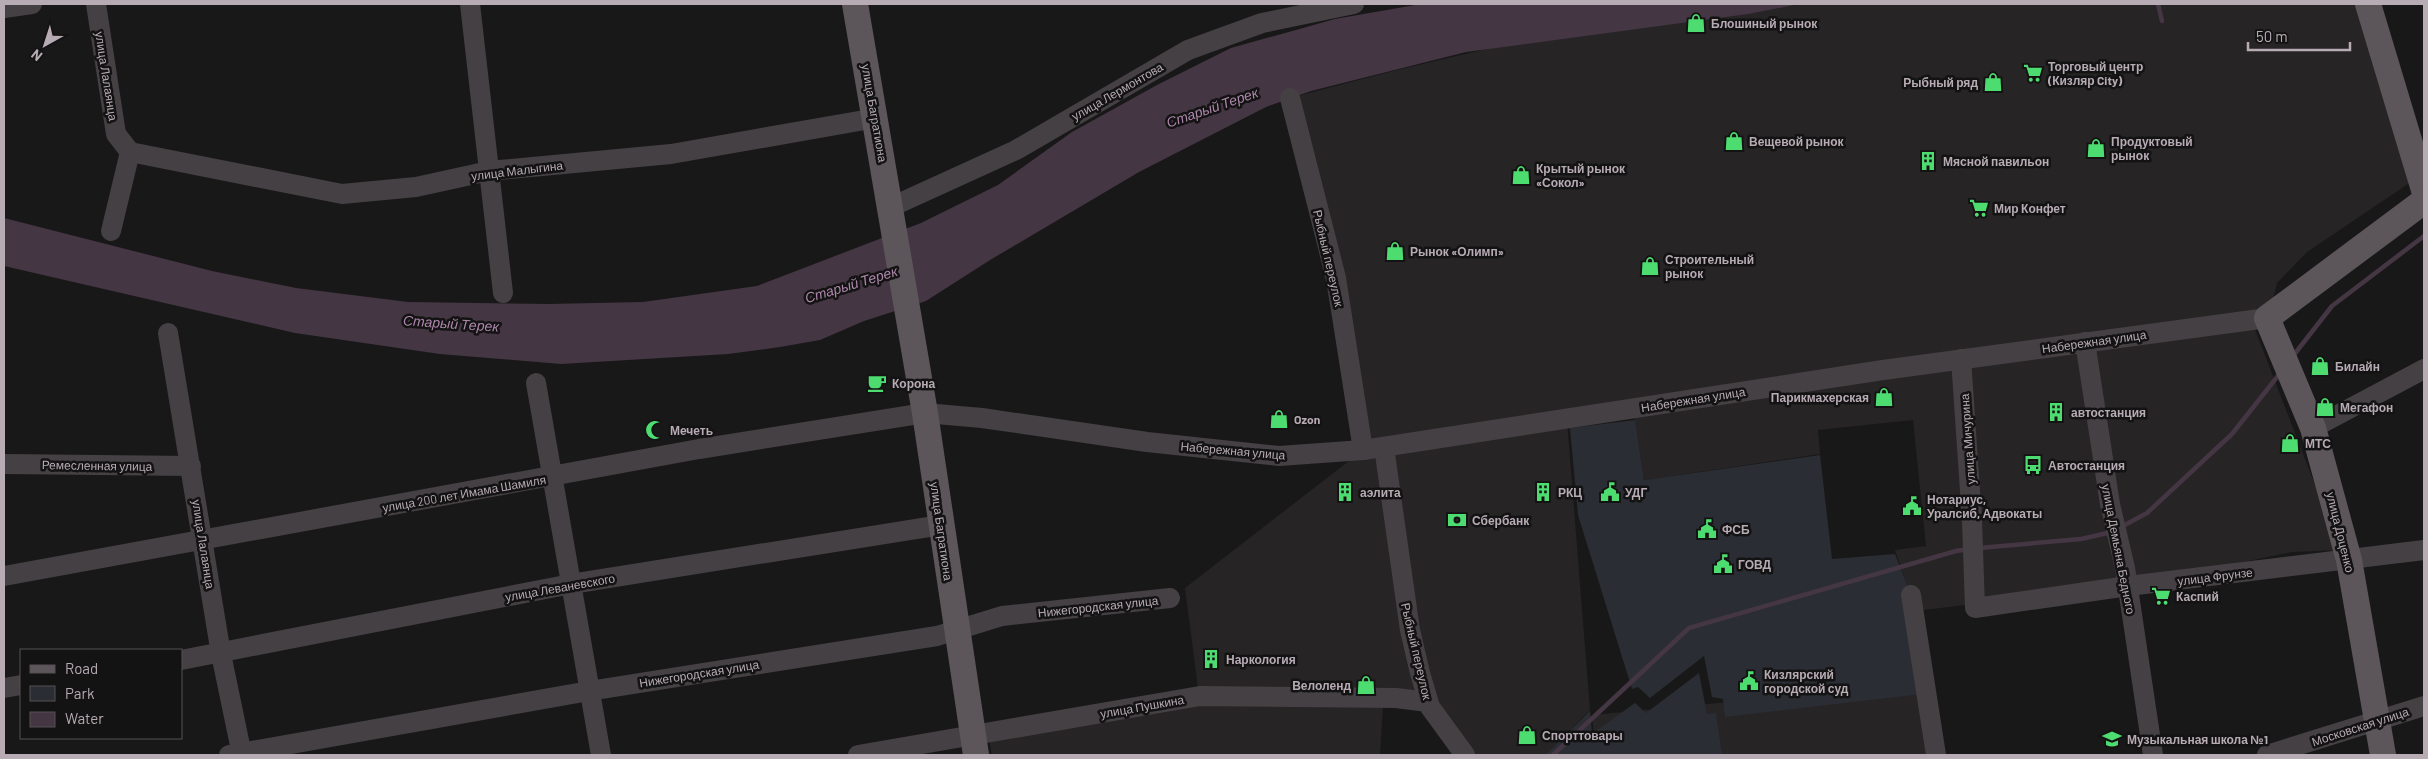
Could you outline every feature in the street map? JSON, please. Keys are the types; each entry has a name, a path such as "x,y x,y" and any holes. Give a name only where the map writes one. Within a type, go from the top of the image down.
{"main road":[{"name":"улица Багратиона","path":"855,4 925,413 974,746"},
{"path":"2368,4 2424,190"},
{"name":"Набережная улица","path":"2267,318 2424,202"},
{"name":"улица Доценко","path":"2267,318 2313,428 2349,560 2384,755"}],"street":[{"path":"4,8 32,4"},
{"name":"улица Лалаянца","path":"96,4 116,134 130,152"},
{"path":"470,4 503,293"},
{"name":"улица Лермонтова","path":"892,215 1016,150 1188,50 1262,23 1354,4"},
{"name":"Рыбный переулок","path":"1290,98 1336,278 1363,450"},
{"name":"улица Малыгина","path":"130,152 342,194 416,187 489,171 672,154 876,118"},
{"path":"111,231 130,152"},
{"name":"Набережная улица","path":"925,413 982,418 1147,442 1279,456 1363,450 1961,360 2267,318"},
{"name":"улица Лалаянца","path":"168,333 238,755"},
{"name":"улица Демьяна Бедного","path":"2085,342 2110,504 2128,586 2153,755"},
{"name":"улица Мичурина","path":"1961,360 1976,608"},
{"path":"2313,428 2424,369"},
{"path":"536,383 601,755"},
{"name":"улица 200 лет Имама Шамиля","path":"4,576 708,448 925,413"},
{"name":"Рыбный переулок","path":"1384,447 1410,630 1428,702 1465,755"},
{"name":"Ремесленная улица","path":"4,464 190,466"},
{"name":"улица Леваневского","path":"182,660 220,654 571,584 941,526"},
{"name":"улица Фрунзе","path":"1976,608 2128,586 2424,550"},
{"path":"1912,595 1936,755"},
{"name":"Нижегородская улица","path":"238,755 589,691 937,636 1002,616 1170,598"},
{"path":"4,688 20,685"},
{"name":"улица Пушкина","path":"858,755 974,746 1200,696 1396,698 1428,702"},
{"name":"Московская улица","path":"2267,755 2424,706"}],"shaded area":[{"path":"1805,4 2358,4 2411,182 2307,252 2277,283 2268,319 2253,324 2340,550 2292,552 2128,586 1915,611 1895,550 1926,546 1913,420 1818,430 1820,454 1644,480 1633,409 1567,420 1590,710 1545,755 1465,755 1430,707 1383,707 1380,755 992,755 988,734 1199,696 1185,588 1363,450 1309,208 1290,98 1504,45"},
{"path":"1912,627 1933,755 1596,755 1592,715 1790,696"}],"green space":[{"path":"1635,420 1644,480 1820,455 1832,559 1895,554 1914,603 1922,694 1725,717 1723,699 1712,697 1704,656 1650,698 1638,687 1632,689 1578,515 1570,428"},
{"path":"1699,673 1707,714 1716,713 1722,755 1545,755 1590,711 1592,734 1635,703 1646,713"}],"water":[{"name":"Старый Терек","path":"1421,4 1800,4 1748,14 1466,52 1311,91 1266,107 1139,172 990,260 926,301 864,321 820,340 780,347 728,354 561,364 440,354 295,333 4,266 4,218 212,271 296,288 408,302 549,304 643,302 757,286 921,223 998,185 1072,132 1157,85 1231,48 1335,19"}],"waterway":[{"path":"2158,4 2162,21"},
{"path":"2293,356 2332,306 2424,236"},
{"path":"2121,527 2147,513 2232,434 2281,372"},
{"path":"1979,548 2081,539 2112,532"},
{"path":"1553,755 1689,628 1956,551 1969,549"}],"place":[{"name":"Блошиный рынок","path":"1696,23"},
{"name":"Торговый центр (Кизляр City)","path":"2033,73"},
{"name":"Рыбный ряд","path":"1993,82"},
{"name":"Вещевой рынок","path":"1734,141"},
{"name":"Продуктовый рынок","path":"2096,148"},
{"name":"Мясной павильон","path":"1928,161"},
{"name":"Крытый рынок «Сокол»","path":"1521,175"},
{"name":"Мир Конфет","path":"1979,208"},
{"name":"Рынок «Олимп»","path":"1395,251"},
{"name":"Строительный рынок","path":"1650,266"},
{"name":"Билайн","path":"2320,366"},
{"name":"Корона","path":"877,383"},
{"name":"Парикмахерская","path":"1884,397"},
{"name":"Мегафон","path":"2325,407"},
{"name":"автостанция","path":"2056,412"},
{"name":"Ozon","path":"1279,419"},
{"name":"Мечеть","path":"655,430"},
{"name":"МТС","path":"2290,443"},
{"name":"Автостанция","path":"2033,465"},
{"name":"аэлита","path":"1345,492"},
{"name":"РКЦ","path":"1543,492"},
{"name":"УДГ","path":"1610,492"},
{"name":"Нотариус, Уралсиб, Адвокаты","path":"1912,506"},
{"name":"Сбербанк","path":"1457,520"},
{"name":"ФСБ","path":"1707,529"},
{"name":"ГОВД","path":"1723,564"},
{"name":"Каспий","path":"2161,596"},
{"name":"Наркология","path":"1211,659"},
{"name":"Кизлярский городской суд","path":"1749,681"},
{"name":"Велоленд","path":"1366,685"},
{"name":"Спорттовары","path":"1527,735"},
{"name":"Музыкальная школа №1","path":"2112,739"}]}
